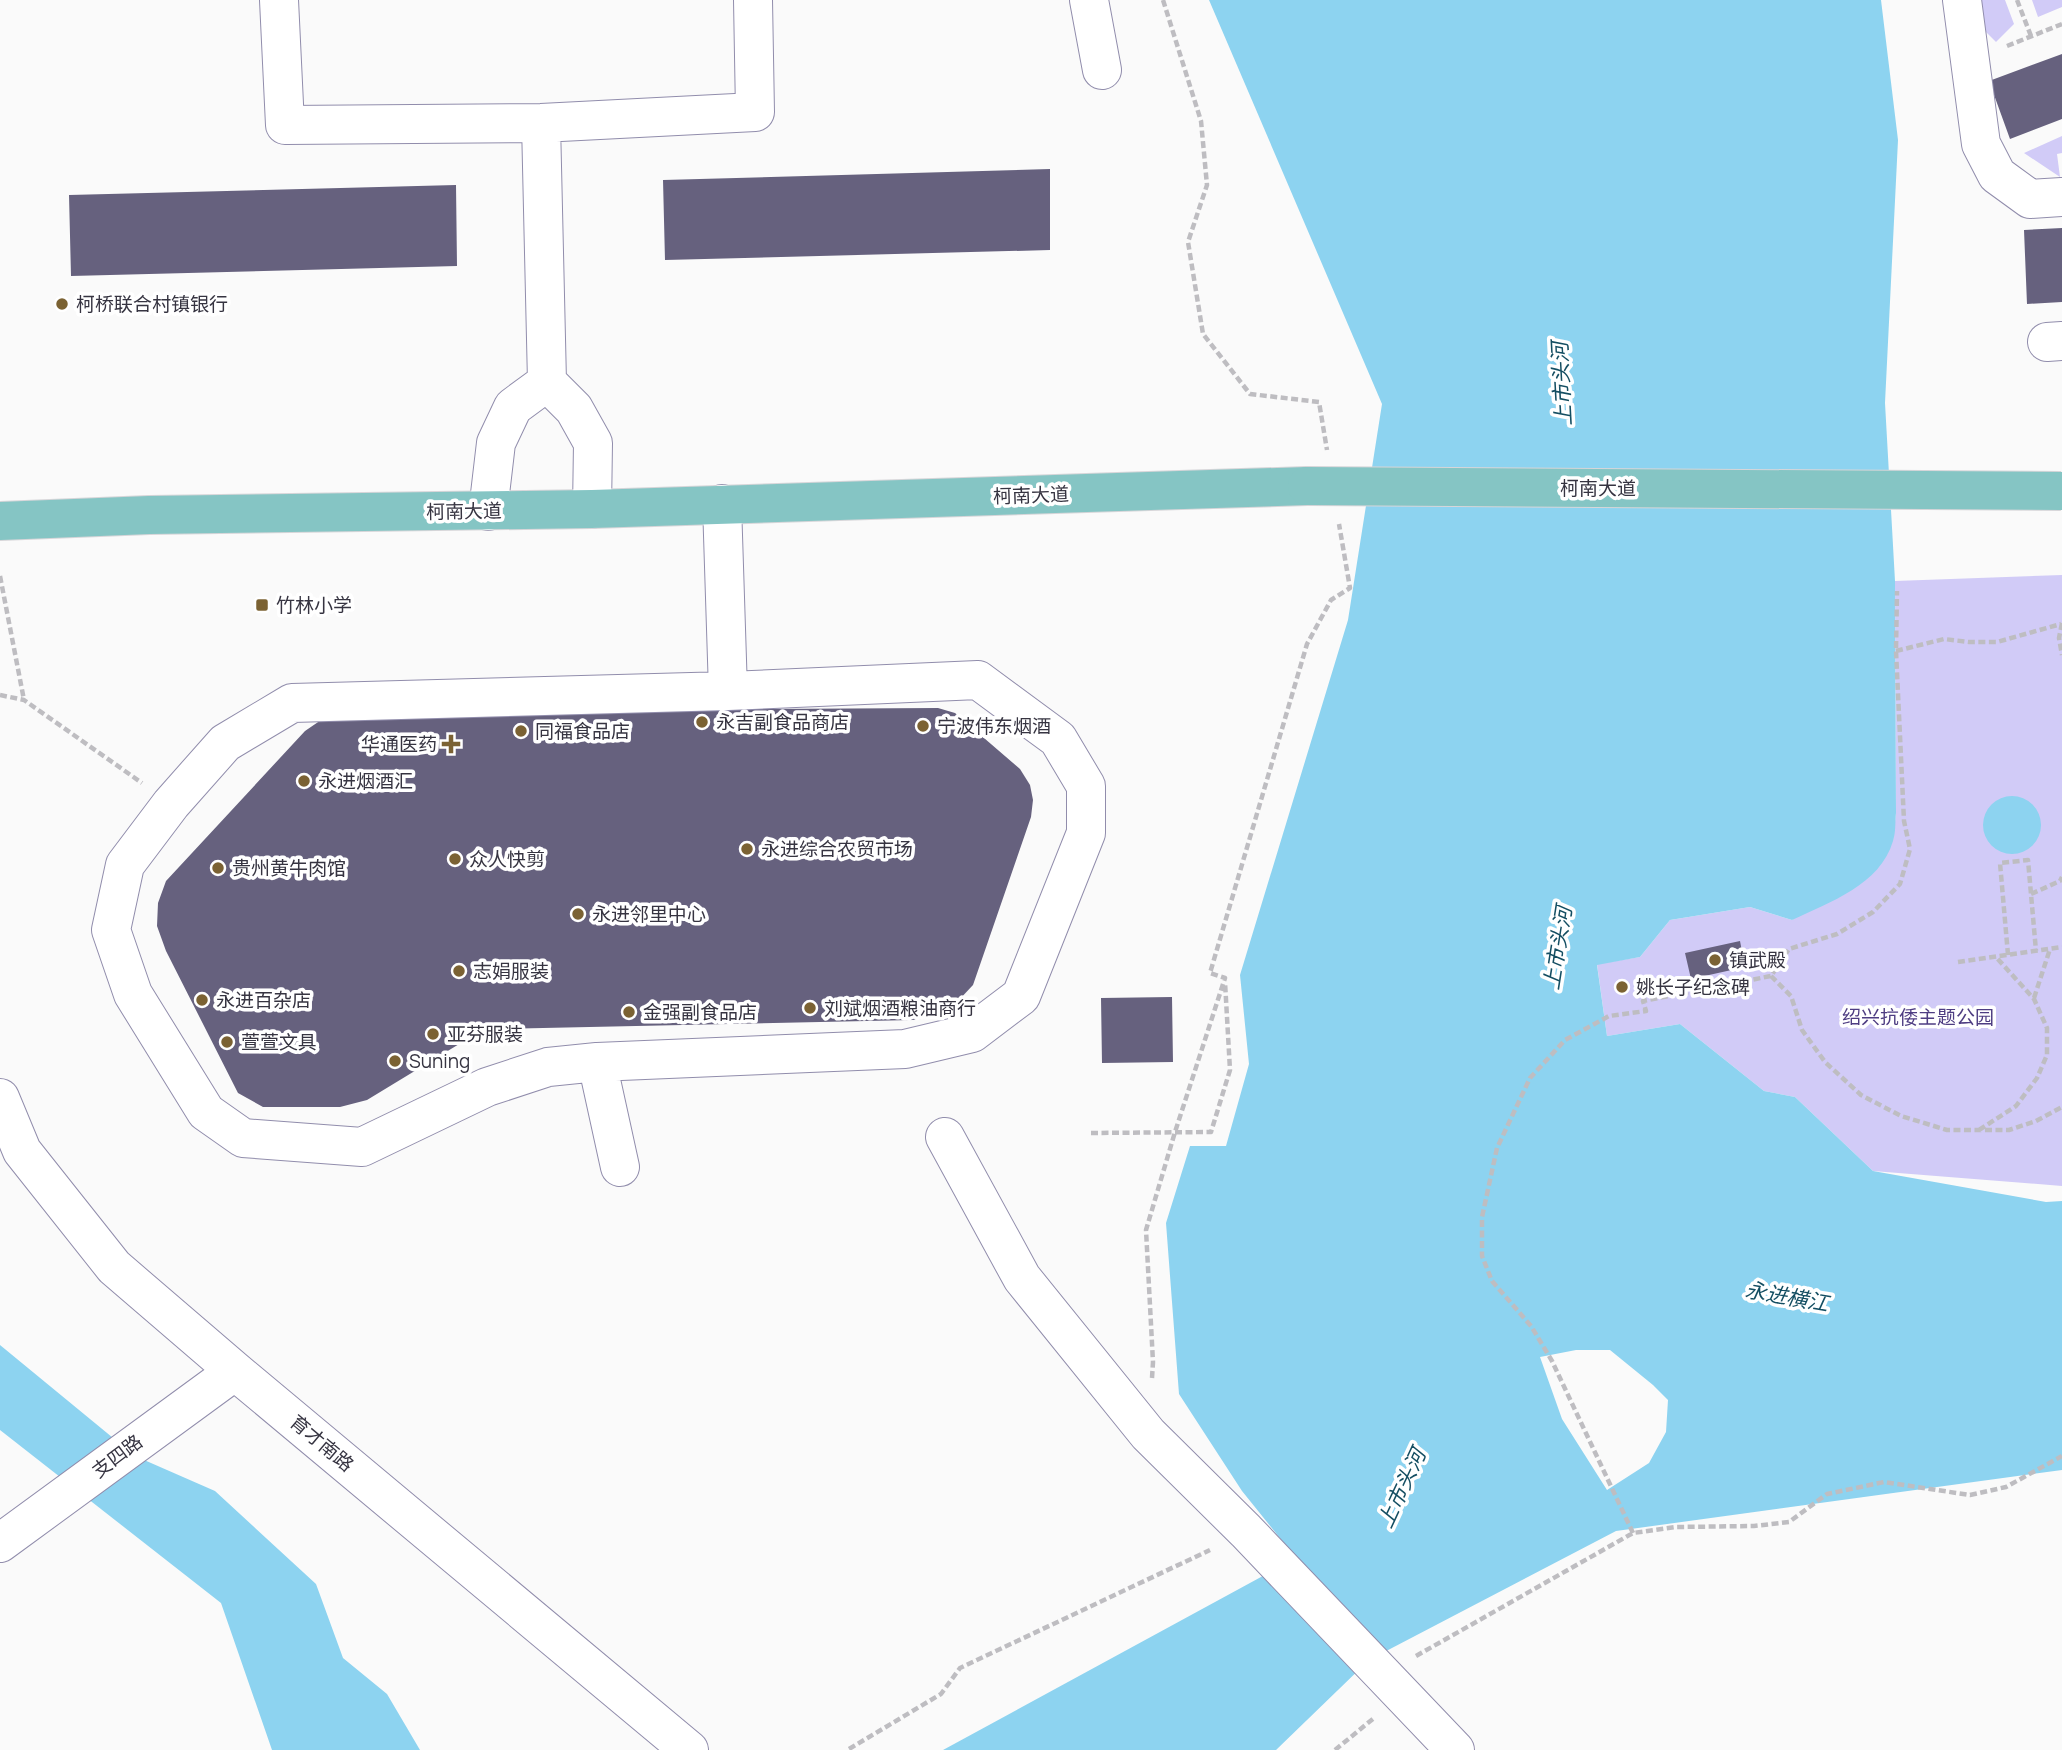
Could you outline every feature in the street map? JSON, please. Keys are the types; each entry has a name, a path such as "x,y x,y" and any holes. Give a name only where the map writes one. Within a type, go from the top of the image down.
{"main road":[{"name":"柯南大道","path":"0,521 149,515 592,509 1307,486 2061,491"}],"street":[{"path":"279,0 285,125 541,123 755,112 753,0"},
{"path":"1089,0 1102,69"},
{"path":"1962,0 1981,144 1997,176 2030,199 2062,197"},
{"path":"541,123 547,382 574,409 593,443 592,509"},
{"path":"488,511 496,443 513,407 547,382"},
{"path":"722,504 728,691"},
{"path":"978,680 1058,739 1086,786 1086,832 1021,996 972,1034 905,1049 597,1062 548,1068 487,1087 362,1147 243,1138 206,1112 133,994 111,930 125,866 171,804 225,743 292,703 728,691 978,680"},
{"path":"597,1062 620,1167"},
{"name":"育才南路","path":"0,1098 22,1151 114,1267 689,1750"},
{"path":"946,1137 1022,1278 1148,1434 1246,1531 1455,1750"},
{"name":"支四路","path":"0,1543 235,1371"}],"path":[{"path":"1163,0 1201,121 1207,185 1188,243 1203,334 1250,394 1319,401"},
{"path":"2017,0 2031,36"},
{"path":"1970,60 2062,24"},
{"path":"0,576 24,700"},
{"path":"1225,978 1210,973 1307,644 1331,600 1350,588"},
{"path":"1633,1533 1552,1361 1531,1326 1492,1281 1482,1256 1482,1217 1497,1148 1530,1078 1565,1040 1609,1016 1646,1011 1643,1001 1771,976 1789,949 1837,934 1873,912 1900,884 1910,849 1904,821 1896,651 1897,591"},
{"path":"1896,651 1944,639 1997,642 2062,623 2059,638 2062,655"},
{"path":"0,695 24,700 171,804"},
{"path":"2008,955 2000,863 2028,860 2036,951"},
{"path":"2031,894 2061,880"},
{"path":"1958,962 2062,947"},
{"path":"2034,999 2050,949"},
{"path":"1978,1130 2016,1105 2037,1078 2047,1055 2047,1028 2034,999 1996,957"},
{"path":"1771,976 1791,996 1802,1030 1825,1062 1861,1095 1901,1116 1947,1130 2009,1130 2036,1121 2062,1107"},
{"path":"1148,1434 1153,1362 1146,1230 1225,978"},
{"path":"1091,1133 1211,1132 1230,1070 1225,978"},
{"path":"1436,1644 1633,1533 1676,1527 1754,1526 1788,1522 1827,1494 1884,1482 1970,1495 2006,1488 2062,1456"},
{"path":"849,1749 941,1694 960,1668 1211,1550 1192,1520 1218,1503"},
{"path":"1335,1750 1394,1686"}],"green space":[{"path":"1976,0 2005,0 2014,24 1996,42 1980,26"},
{"path":"2032,0 2062,0 2062,7 2038,17"},
{"path":"2062,136 2062,153 2057,154 2060,177 2024,153"},
{"name":"绍兴抗倭主题公园","path":"2062,575 2062,1186 1873,1171 1795,1097 1764,1091 1680,1024 1607,1036 1597,964 1640,957 1670,920 1750,907 1792,920 1893,840 1896,813 1895,581"}],"water":[{"path":"1209,0 1881,0 1898,140 1885,403 1895,581 1896,813 1893,841 1877,869 1865,881 1837,899 1792,920 1750,907 1670,920 1640,957 1597,965 1607,1036 1680,1024 1764,1091 1795,1097 1873,1171 2046,1202 2062,1201 2062,1470 1616,1531 1369,1660 1276,1750 943,1750 1296,1558 1242,1491 1179,1394 1166,1223 1190,1146 1226,1146 1249,1064 1240,975 1348,620 1382,404","holes":["1576,1350 1610,1350 1668,1400 1666,1432 1649,1463 1607,1490 1562,1419 1540,1357"]},
{"path":"2006,796 2018,796 2033,804 2041,819 2041,831 2033,846 2018,854 2006,854 1991,846 1983,831 1983,819 1991,804"},
{"path":"0,1345 135,1456 215,1491 316,1584 343,1658 387,1694 420,1750 272,1750 221,1603 0,1430"}],"building":[{"path":"2062,54 2062,119 2010,139 1989,81"},
{"path":"1050,169 1050,250 665,260 663,180"},
{"path":"456,185 457,266 71,276 69,195"},
{"path":"2062,228 2062,302 2027,304 2024,230"},
{"name":"永进邻里中心","path":"938,708 955,713 1020,769 1030,785 1033,800 1031,817 973,985 958,1001 940,1013 913,1020 493,1029 474,1035 367,1100 340,1107 263,1107 238,1093 166,951 157,926 158,903 166,881 305,731 324,718"},
{"name":"镇武殿","path":"1740,941 1745,967 1691,979 1685,953"},
{"path":"1172,997 1173,1062 1102,1063 1101,998"}],"place":[{"name":"柯桥联合村镇银行","path":"62,304"},
{"name":"竹林小学","path":"262,605"},
{"name":"永吉副食品商店","path":"702,722"},
{"name":"宁波伟东烟酒","path":"923,726"},
{"name":"同福食品店","path":"521,731"},
{"name":"华通医药","path":"451,744"},
{"name":"永进烟酒汇","path":"304,781"},
{"name":"永进综合农贸市场","path":"747,849"},
{"name":"众人快剪","path":"455,859"},
{"name":"贵州黄牛肉馆","path":"218,868"},
{"name":"永进邻里中心","path":"578,914"},
{"name":"镇武殿","path":"1715,960"},
{"name":"志娟服装","path":"459,971"},
{"name":"姚长子纪念碑","path":"1622,987"},
{"name":"永进百杂店","path":"202,1000"},
{"name":"刘斌烟酒粮油商行","path":"810,1008"},
{"name":"金强副食品店","path":"629,1012"},
{"name":"亚芬服装","path":"433,1034"},
{"name":"萱萱文具","path":"227,1042"},
{"name":"Suning","path":"395,1061"}],"water label":[{"name":"上市头河","path":"1561,384"},
{"name":"上市头河","path":"1557,948"},
{"name":"永进横江","path":"1787,1296"},
{"name":"上市头河","path":"1401,1488"}]}
